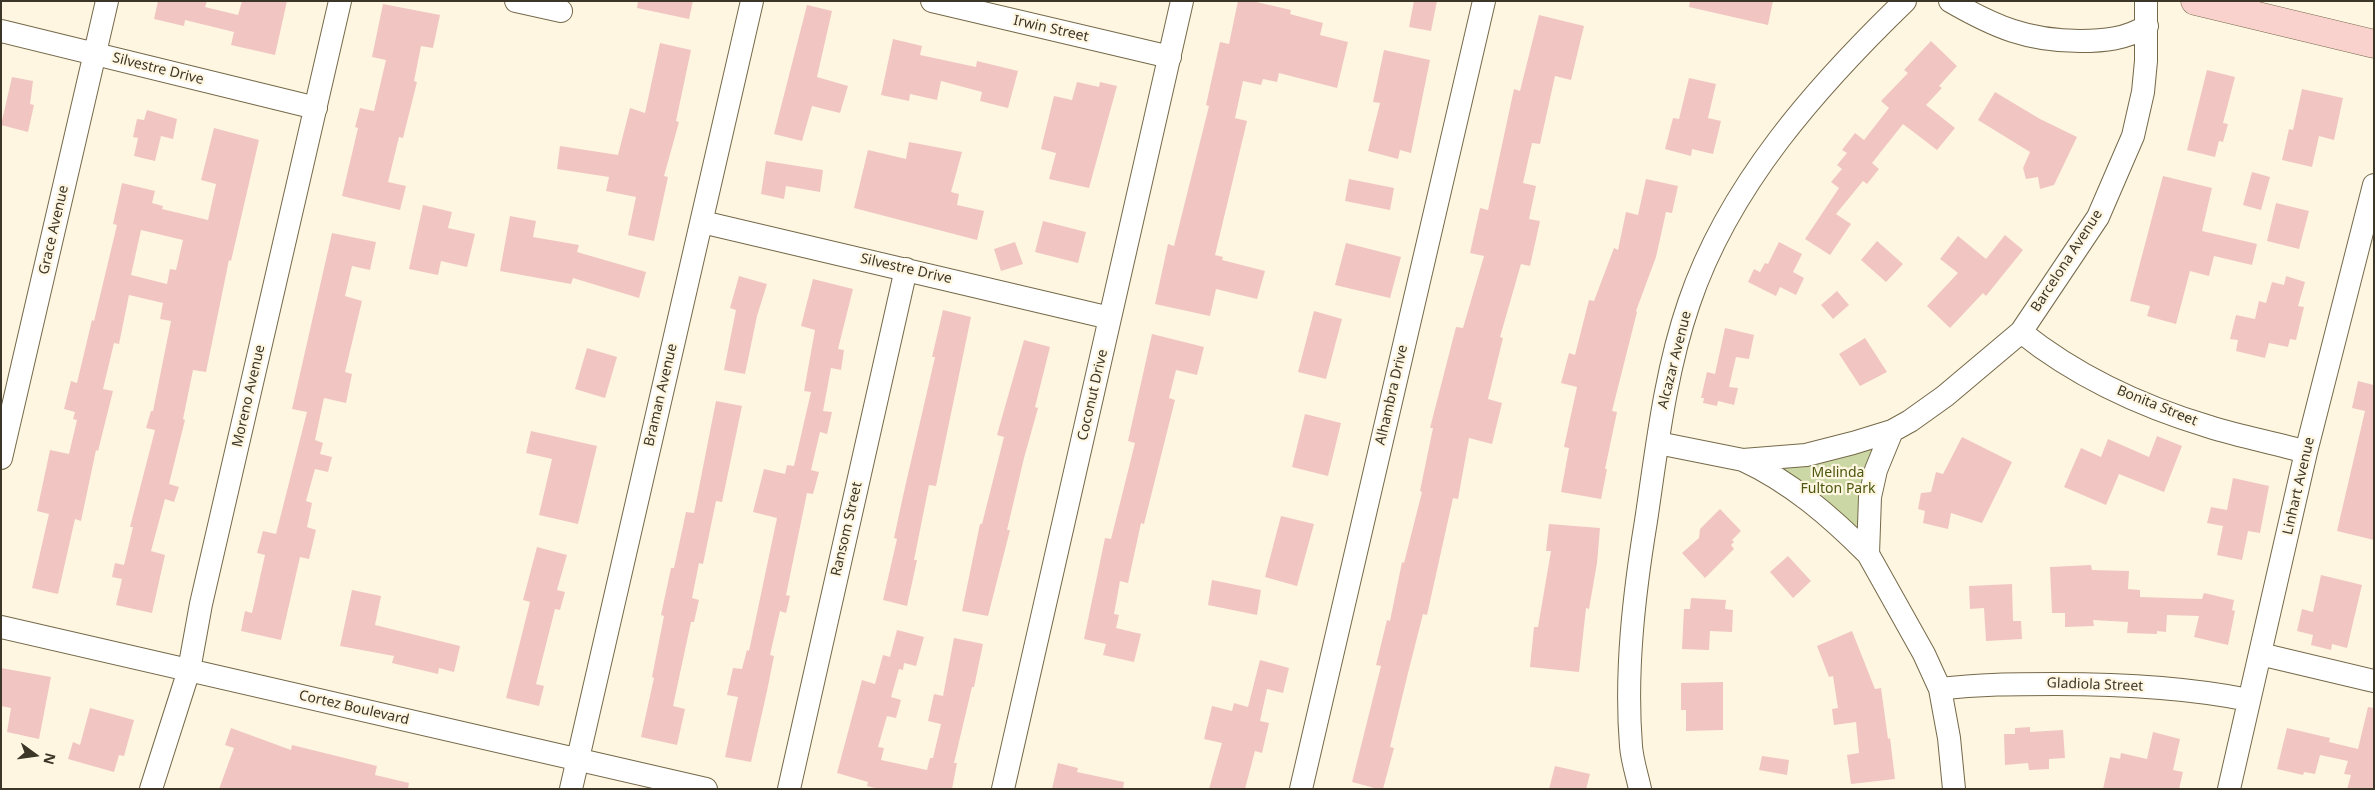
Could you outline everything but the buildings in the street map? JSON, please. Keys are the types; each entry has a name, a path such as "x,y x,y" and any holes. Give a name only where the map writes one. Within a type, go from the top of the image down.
{"main road":[{"path":"2195,1 2374,44"}],"street":[{"name":"Grace Avenue","path":"1,458 108,1"},
{"name":"Moreno Avenue","path":"151,789 189,670 200,604 340,1"},
{"name":"Braman Avenue","path":"571,789 752,1"},
{"name":"Irwin Street","path":"932,1 970,5 1170,57"},
{"name":"Coconut Drive","path":"1002,789 1182,1"},
{"name":"Alhambra Drive","path":"1301,789 1484,1"},
{"name":"Alcazar Avenue","path":"1640,789 1631,748 1630,659 1641,548 1664,394 1676,344 1705,261 1723,226 1769,153 1806,107 1905,1"},
{"path":"1950,1 2002,28 2028,37 2055,41 2109,41 2147,26"},
{"name":"Barcelona Avenue","path":"1658,443 1743,460 1806,455 1892,431 1945,396 2021,332 2098,217 2133,136 2143,92 2147,26 2146,1"},
{"path":"522,2 561,11"},
{"name":"Silvestre Drive","path":"1,30 316,108"},
{"name":"Linhart Avenue","path":"2229,789 2306,452 2374,185"},
{"name":"Silvestre Drive","path":"702,222 1110,318"},
{"name":"Ransom Street","path":"789,789 906,269"},
{"name":"Bonita Street","path":"2021,332 2048,354 2075,370 2156,408 2211,428 2306,452"},
{"path":"1868,554 1870,497 1876,470 1892,431"},
{"name":"Barcelona Avenue","path":"1743,460 1775,478 1814,505 1868,554 1924,654 1940,689 1949,738 1954,789"},
{"name":"Cortez Boulevard","path":"1,627 706,789"},
{"path":"2260,654 2374,681"},
{"name":"Gladiola Street","path":"1940,689 1980,684 2100,684 2170,688 2249,700"}],"green space":[{"name":"Melinda Fulton Park","path":"1892,431 1868,554 1760,468"}]}
